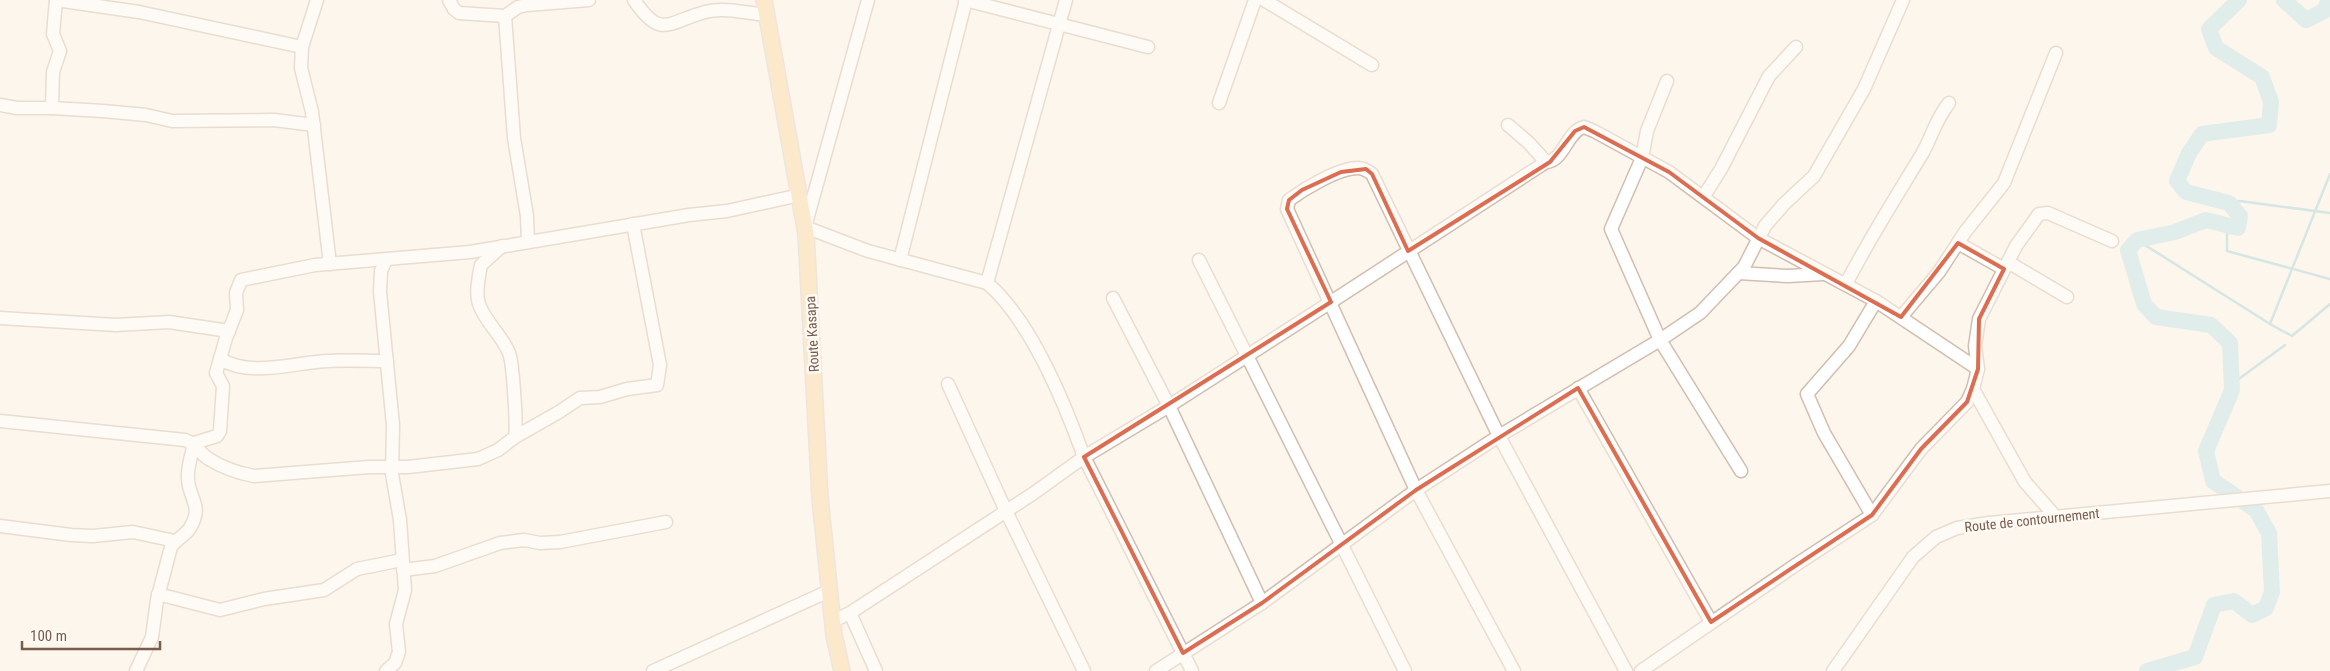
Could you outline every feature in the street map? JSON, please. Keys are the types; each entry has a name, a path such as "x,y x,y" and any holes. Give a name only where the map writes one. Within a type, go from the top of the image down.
{"main road":[{"name":"Route Kasapa","path":"765,7 805,227 820,498 833,622 842,671"}],"street":[{"path":"52,108 53,72 60,51 53,34 56,0 139,12 302,48"},
{"path":"317,0 302,48 301,68 314,125 330,264"},
{"path":"449,0 454,10 459,12 505,16 518,7 527,5 589,0"},
{"path":"634,0 650,21 659,25 668,25 705,12 765,7"},
{"path":"868,0 805,227 868,251 987,283 1022,322 1072,424 1084,457 1192,671"},
{"path":"900,260 966,0 1148,47"},
{"path":"987,283 1066,0"},
{"path":"1219,103 1263,0 1372,65"},
{"path":"1156,671 1262,602 1416,490 1499,436 1660,340 1700,313 1744,267 1758,238 1784,204 1814,176 1864,89 1903,0"},
{"path":"505,16 514,138 527,216 528,242"},
{"path":"1704,196 1722,169 1765,82 1796,47"},
{"path":"1901,317 1940,272 1958,243 2004,183 2012,168 2056,53"},
{"path":"1667,81 1645,138 1642,158 1611,229 1660,340 1741,471"},
{"path":"1846,284 1868,242 1924,151 1938,117 1949,103"},
{"path":"0,106 137,114 172,121 274,120 314,125"},
{"path":"1508,126 1529,143 1546,162"},
{"path":"833,622 850,613 1006,511 1084,457 1169,406 1546,162 1550,162 1556,157 1575,131 1584,127 1669,172 1704,196 1758,238 1876,301 1978,369"},
{"path":"1514,671 1416,490 1287,209 1289,200 1302,190 1341,172 1358,168 1366,169 1372,174 1499,436 1626,671"},
{"path":"0,421 130,433 194,443 216,436 220,431 223,386 216,373 237,310 236,293 241,280 254,276 330,264 470,252 633,224 727,211 800,194"},
{"path":"1641,671 1872,515 1921,449 1967,402 1973,389 1978,369 1976,330 1984,308 2006,265 2039,214 2044,212 2112,241"},
{"path":"194,443 208,458 238,473 254,476 392,467 478,458 498,450 515,437 580,398 600,397 627,389 657,385 660,365 633,224"},
{"path":"1958,243 2006,265 2066,297"},
{"path":"504,245 481,265 478,297 482,310 510,355 514,411 517,426 515,437"},
{"path":"386,260 381,271 380,292 393,424 392,467 405,590 396,624 399,652 395,663 386,671"},
{"path":"1199,260 1405,671"},
{"path":"1738,273 1788,276 1823,274"},
{"path":"1113,298 1169,406 1262,602"},
{"path":"1872,515 1821,427 1807,394 1849,346 1876,301"},
{"path":"0,318 116,325 169,322 229,331"},
{"path":"220,360 235,367 267,368 328,361 387,361"},
{"path":"948,384 1006,511 1084,671"},
{"path":"1578,388 1711,622"},
{"path":"1973,389 2025,482 2055,516"},
{"path":"136,671 152,636 158,594 171,547 175,541 190,529 195,518 196,507 188,478 194,443"},
{"name":"Route de contournement","path":"1833,671 1914,557 1936,537 1957,528 2055,516 2330,491"},
{"path":"158,594 220,610 256,600 324,590 357,569 402,565 435,566 500,543 524,540 540,543 560,542 666,522"},
{"path":"0,526 92,536 133,532 175,541"},
{"path":"653,671 830,591"},
{"path":"850,613 876,671"}],"highlighted area":[{"path":"1584,127 1669,172 1758,238 1901,317 1958,243 2004,269 1979,319 1978,369 1967,402 1921,449 1872,515 1711,622 1578,388 1416,490 1262,603 1183,653 1084,457 1331,302 1287,209 1289,200 1302,190 1341,172 1366,169 1372,174 1408,251 1550,162 1575,131"}],"waterway":[{"path":"2147,671 2195,657 2214,605 2234,601 2252,615 2266,608 2272,592 2269,533 2256,510 2213,481 2206,451 2232,390 2230,343 2211,325 2156,317 2144,304 2128,250 2137,240 2175,232 2206,220 2238,228 2240,216 2229,203 2186,192 2177,181 2189,153 2202,134 2269,125 2271,102 2262,77 2216,48 2209,29 2239,0"},
{"path":"2284,0 2306,20 2324,11 2329,0"},
{"path":"2330,174 2270,324 2292,336 2330,304"},
{"path":"2229,203 2240,201 2330,213"},
{"path":"2227,225 2227,251 2330,279"},
{"path":"2137,240 2270,324"},
{"path":"2232,384 2285,345"}]}
